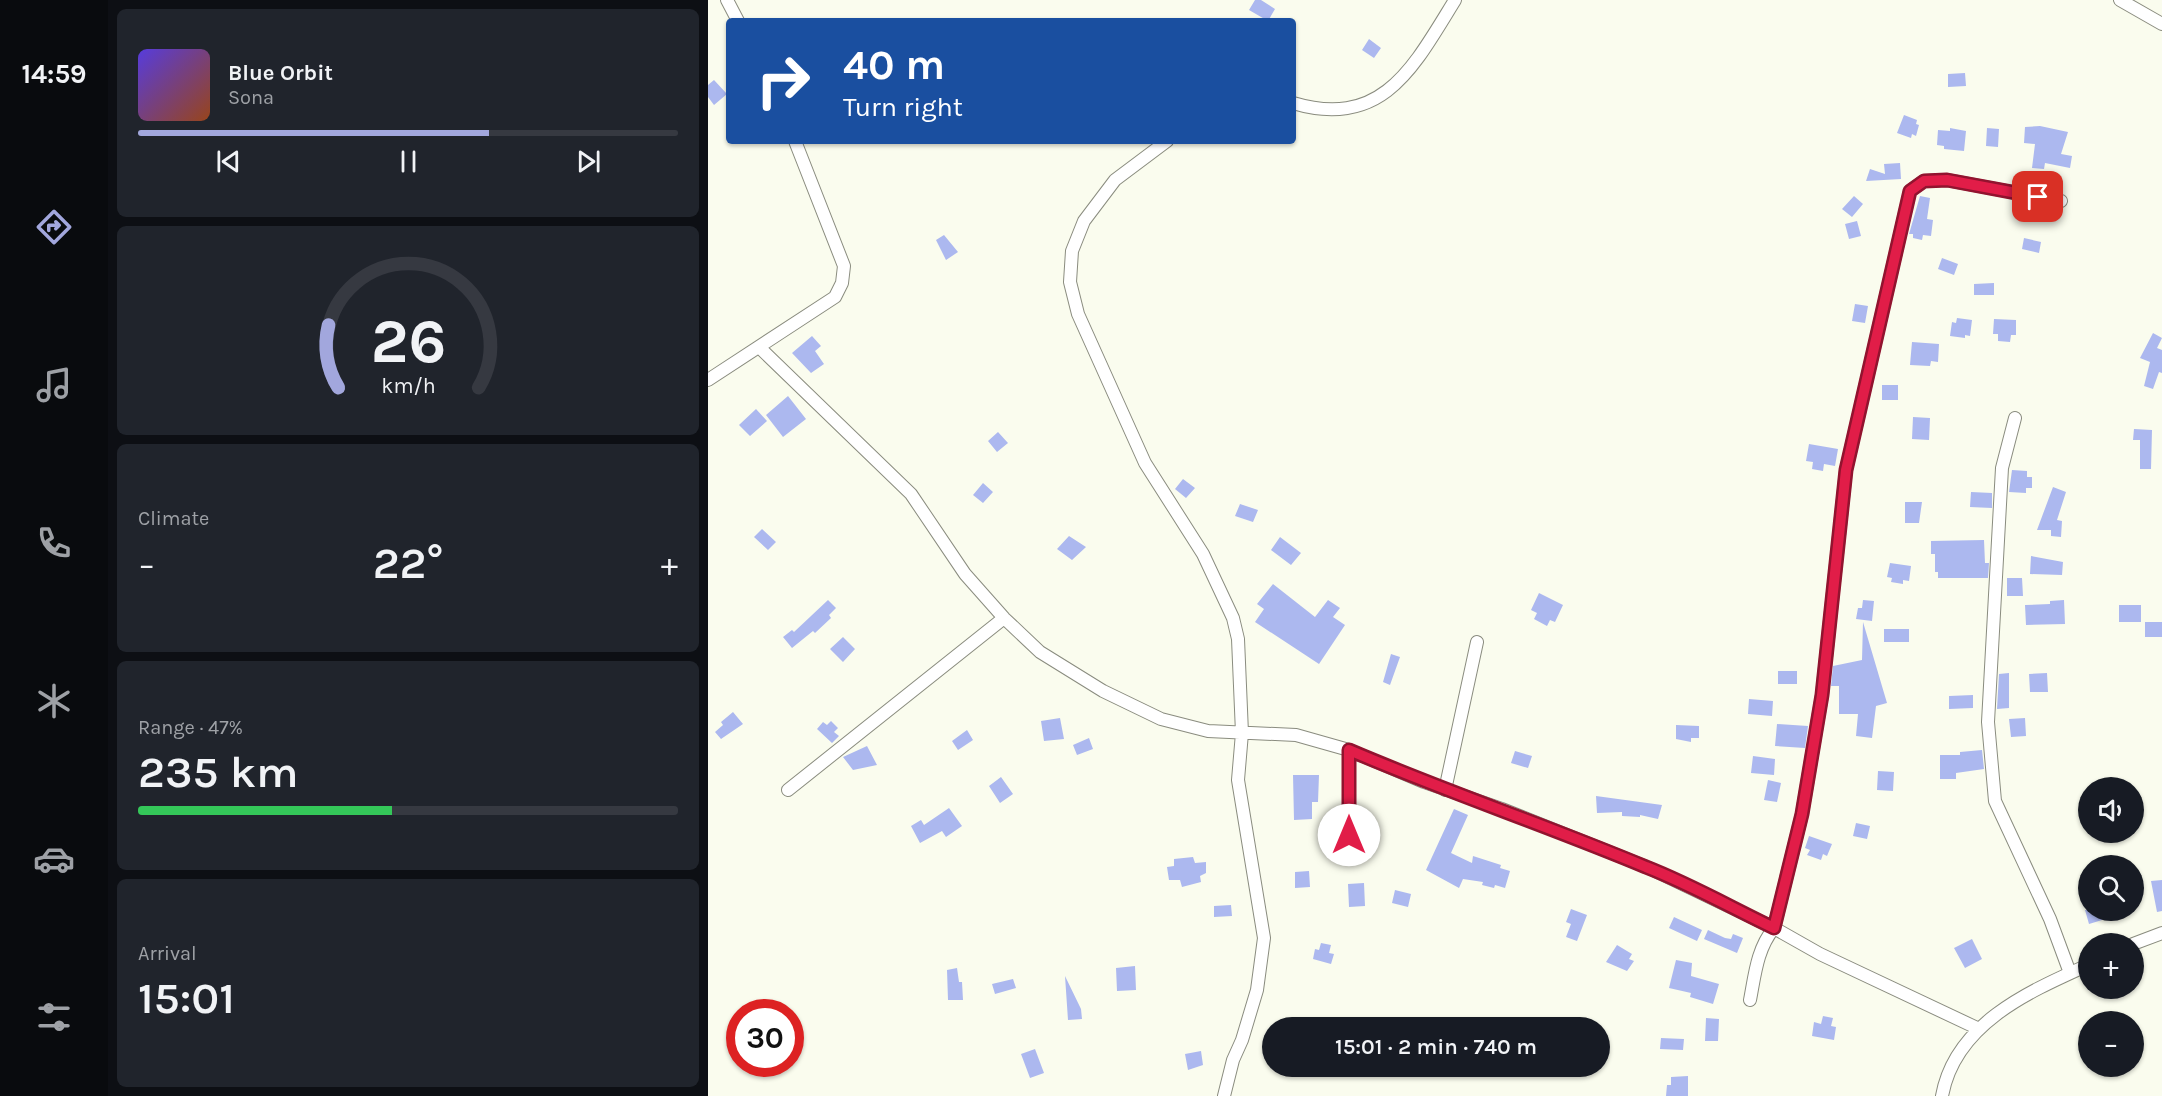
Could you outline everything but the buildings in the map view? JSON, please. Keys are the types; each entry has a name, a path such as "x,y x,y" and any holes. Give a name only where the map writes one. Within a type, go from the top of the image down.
{"street":[{"path":"727,0 736,18"},
{"path":"1296,104 1317,110 1347,109 1395,87 1423,51 1455,0"},
{"path":"2120,0 2162,24"},
{"path":"708,380 835,297 842,283 844,266 796,144"},
{"path":"1163,144 1115,180 1084,221 1072,251 1070,282 1078,314 1144,463 1203,554 1233,618 1238,639 1242,734 1238,780 1264,938 1257,990 1242,1040 1233,1060 1224,1096"},
{"path":"1750,1000 1763,941 1774,928 1802,814 1822,695 1846,470 1910,191 1924,181 1947,180 2061,201"},
{"path":"760,348 910,494 965,574 1004,618 1040,652 1103,691 1161,719 1208,731 1296,735 1349,750 1445,790 1502,809 1649,868 1774,928 1820,954 1977,1028"},
{"path":"2015,418 2002,468 1988,722 1995,801 2050,919 2070,973"},
{"path":"788,790 1004,618"},
{"path":"1445,790 1478,642"},
{"path":"1349,750 1349,856"},
{"path":"2144,940 2162,933"},
{"path":"1942,1096 1946,1075 1977,1028 2034,989 2078,969"}],"route":[{"path":"1349,835 1349,750 1424,782 1502,809 1649,868 1774,928 1802,814 1822,695 1846,470 1910,191 1924,181 1947,180 2038,197"}]}
